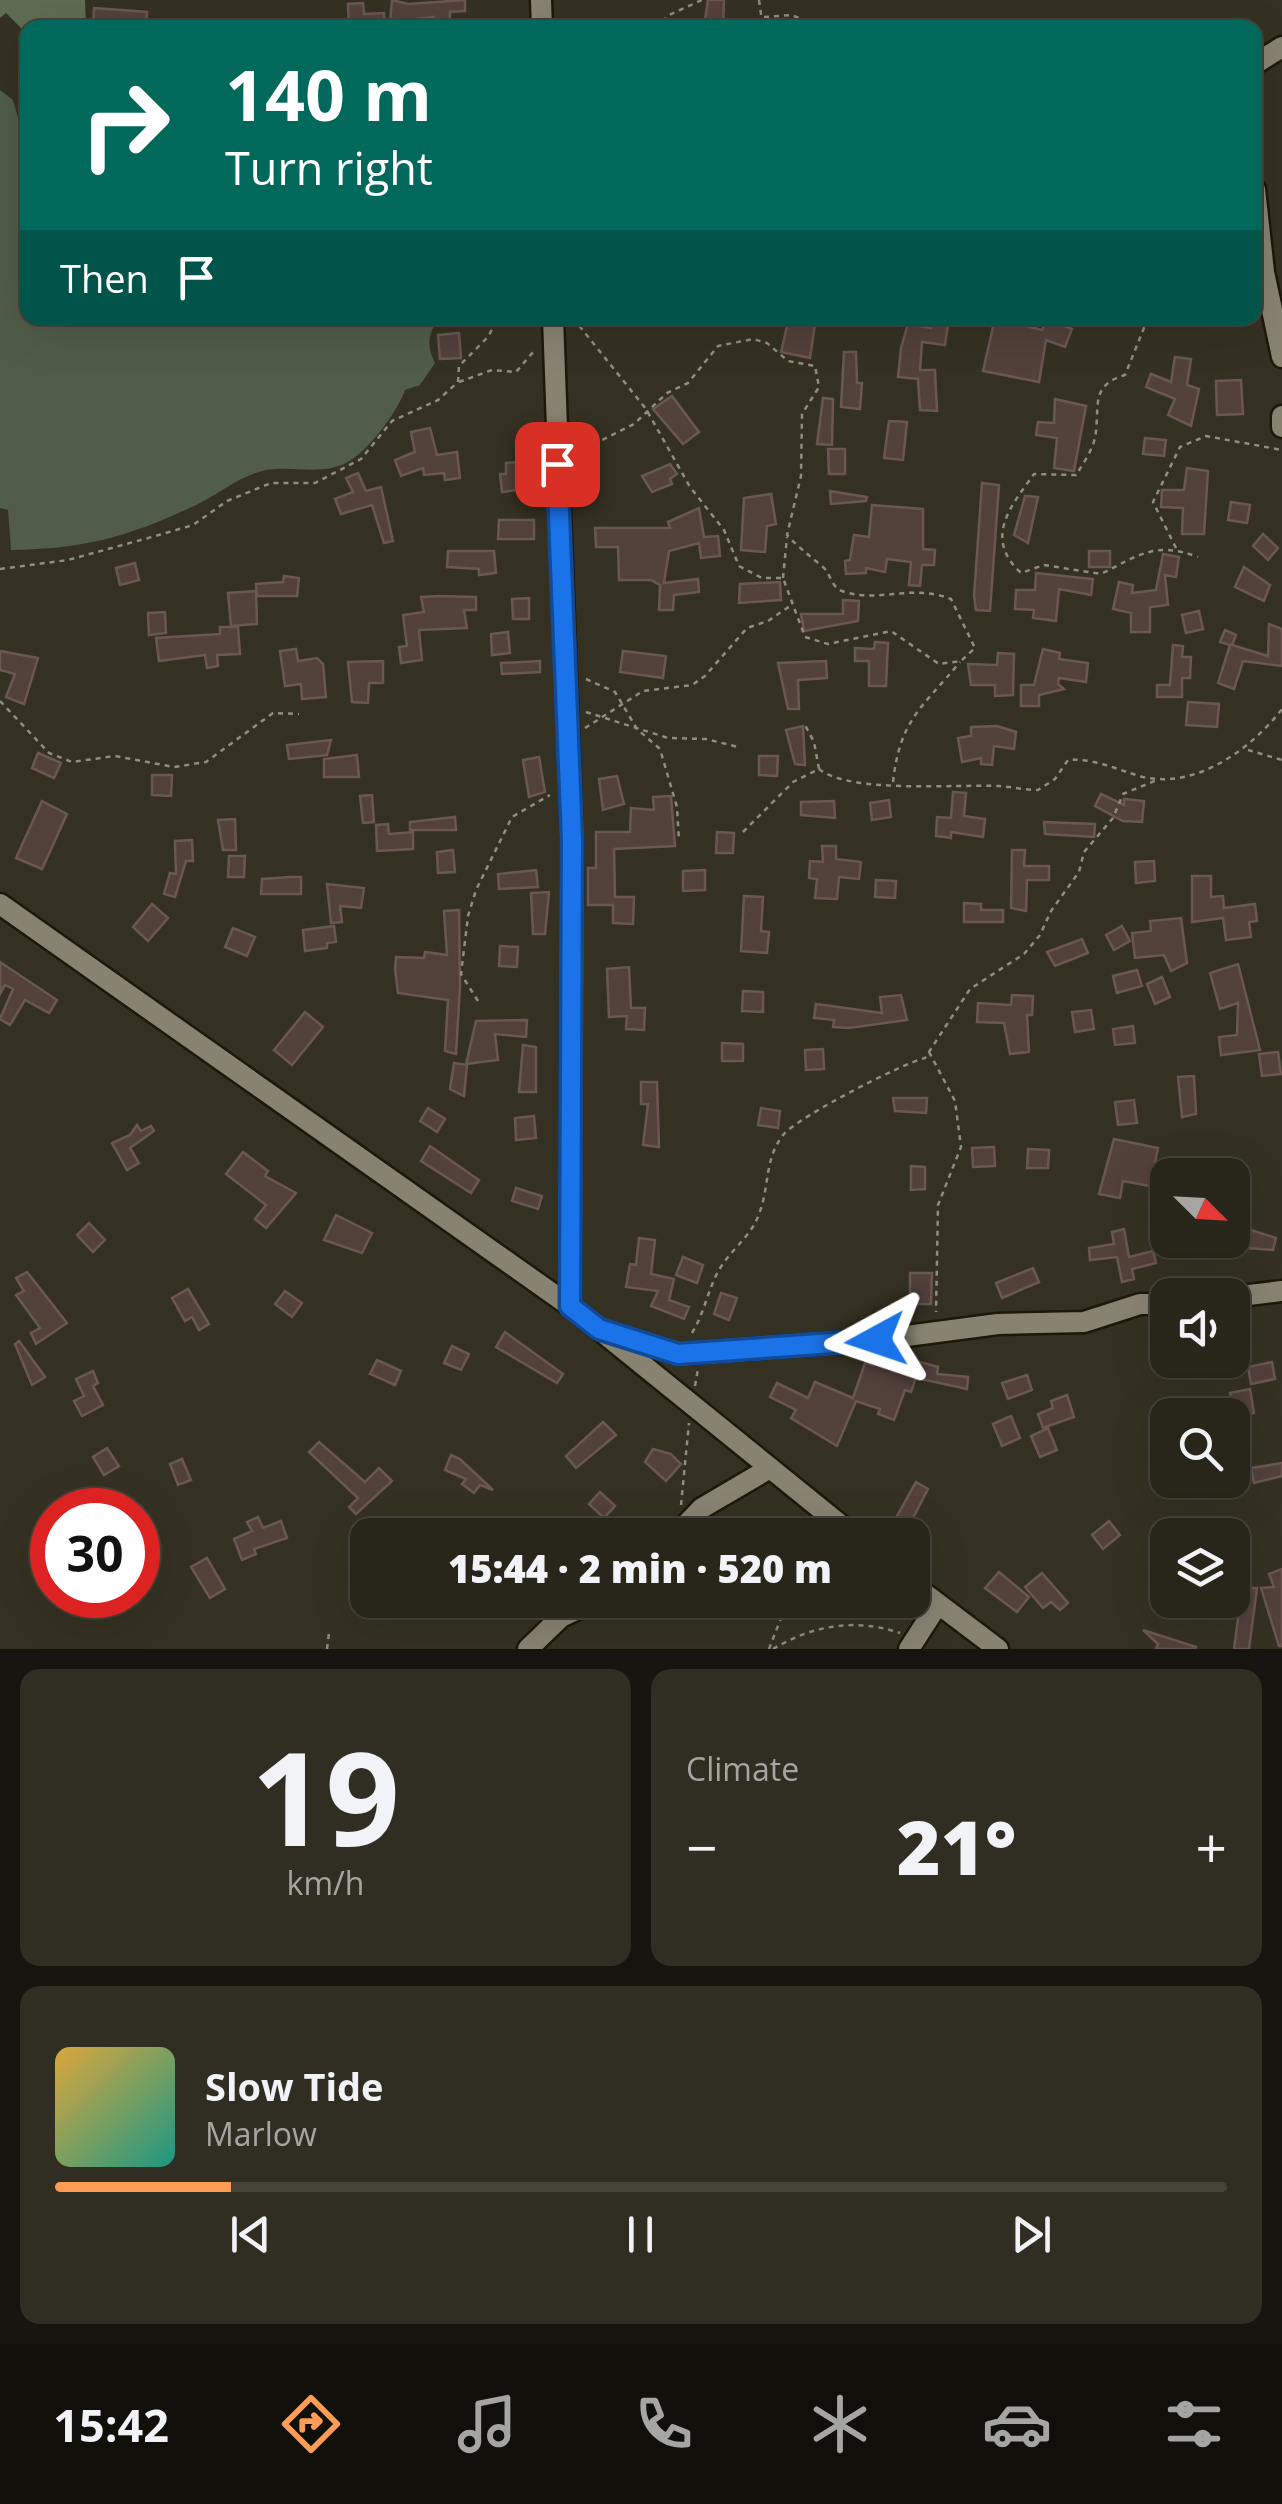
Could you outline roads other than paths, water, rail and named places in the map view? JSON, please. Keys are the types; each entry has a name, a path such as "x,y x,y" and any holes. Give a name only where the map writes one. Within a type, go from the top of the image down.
{"street":[{"path":"1262,254 1282,357"},
{"path":"553,325 570,786 570,1306"},
{"path":"1282,416 1282,428"},
{"path":"0,904 570,1306 831,1518"},
{"path":"1250,1294 1282,1291"},
{"path":"599,1329 678,1354 702,1353 1084,1322 1150,1304"},
{"path":"665,1382 678,1354"},
{"path":"692,1518 702,1508 770,1468"},
{"path":"930,1598 998,1649"},
{"path":"912,1644 938,1604"},
{"path":"528,1649 559,1618"}]}
